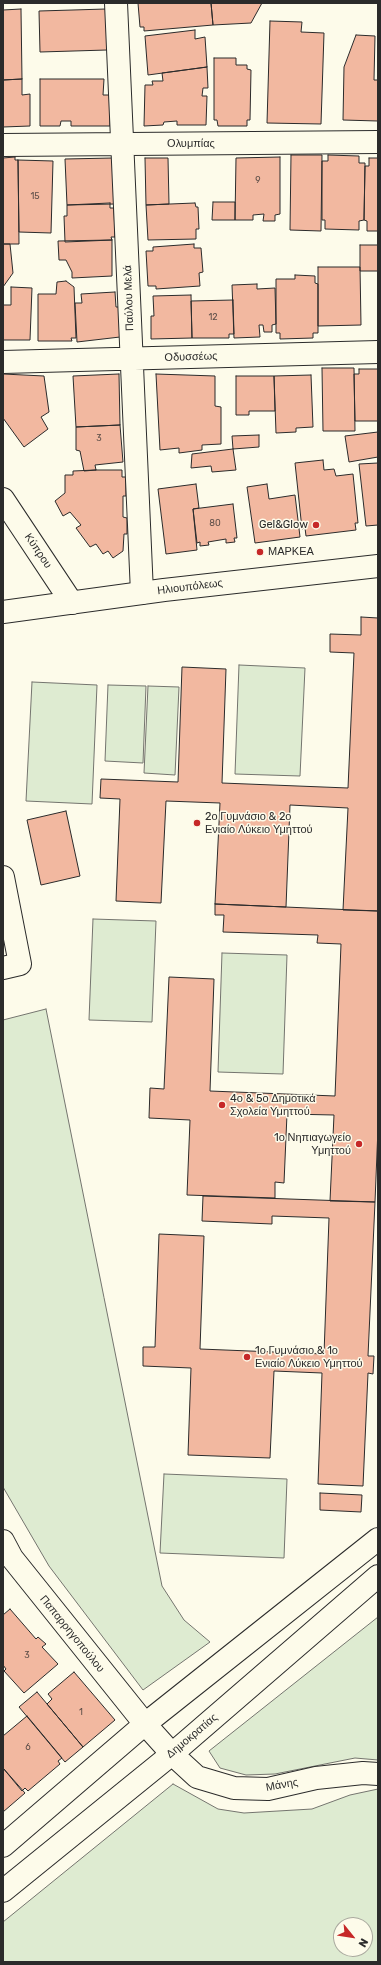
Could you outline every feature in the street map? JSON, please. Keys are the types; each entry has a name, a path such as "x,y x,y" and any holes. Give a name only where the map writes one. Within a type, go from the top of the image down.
{"street":[{"name":"Παύλου Μελά","path":"116,3 142,593"},
{"name":"Ολυμπίας","path":"3,145 378,142"},
{"name":"Οδυσσέως","path":"3,362 378,352"},
{"name":"Κύπρου","path":"3,499 72,604"},
{"name":"Ηλιουπόλεως","path":"3,612 72,604 142,593 378,566"},
{"path":"3,877 20,964 3,968"},
{"path":"3,1846 145,1724 378,1539"},
{"name":"Παπαρρηγοπούλου","path":"6,1556 145,1724 172,1754"},
{"name":"Δημοκρατίας","path":"3,1891 172,1754 378,1576"},
{"name":"Μάνης","path":"172,1754 197,1776 234,1788 268,1789 316,1778 363,1773 378,1774"}],"green space":[{"path":"239,665 305,668 300,776 235,774"},
{"path":"32,682 97,685 92,804 26,801"},
{"path":"108,685 146,686 143,763 105,761"},
{"path":"148,686 179,687 175,775 144,773"},
{"path":"93,919 156,921 152,1022 89,1020"},
{"path":"222,953 287,955 283,1074 218,1072"},
{"path":"46,1009 162,1586 184,1620 210,1642 143,1690 49,1566 3,1487 3,1020"},
{"path":"164,1474 287,1479 284,1558 160,1553"},
{"path":"378,1617 378,1760 355,1758 275,1774 246,1775 220,1768 209,1751"},
{"path":"173,1784 218,1809 244,1813 312,1809 350,1795 378,1789 378,1962 3,1962 3,1922"}],"building":[{"path":"138,3 211,3 213,25 144,31 144,27 140,27"},
{"path":"211,3 262,3 251,23 213,25"},
{"path":"21,9 22,79 3,80 3,10"},
{"path":"106,9 107,50 40,52 39,11"},
{"path":"270,21 302,22 301,32 324,33 321,124 267,123"},
{"path":"195,30 195,39 205,37 207,67 148,75 145,36"},
{"path":"356,35 375,36 374,80 378,80 378,121 343,120 344,67"},
{"path":"214,58 236,58 236,65 247,65 247,69 251,70 250,120 247,120 247,126 218,126 217,120 214,120"},
{"path":"207,67 208,88 203,88 202,96 207,96 206,125 177,125 177,121 164,122 163,125 144,126 145,85 153,85 152,81 163,81 162,73"},
{"path":"22,79 22,95 30,94 30,126 3,127 3,80"},
{"path":"40,79 104,79 103,95 110,95 110,126 71,126 71,121 61,121 60,126 40,126"},
{"path":"291,155 322,155 321,231 290,230"},
{"path":"328,155 359,156 359,163 365,163 364,220 359,221 359,230 325,229 325,220 322,220 322,161 328,161"},
{"path":"15,157 15,160 18,160 19,244 3,244 3,158"},
{"path":"280,157 280,214 275,215 275,221 263,221 264,214 253,215 253,220 235,220 236,158"},
{"path":"113,158 114,204 67,205 65,159"},
{"path":"145,158 168,158 169,204 146,205"},
{"path":"369,158 378,158 378,231 367,231 367,221 364,220 365,166 369,166"},
{"path":"18,160 53,161 51,233 19,232"},
{"path":"213,202 235,202 235,220 212,220"},
{"path":"110,203 110,208 114,208 115,237 111,237 112,240 65,242 64,216 67,216 67,205"},
{"path":"195,203 196,207 198,207 199,229 196,229 196,239 148,240 146,205"},
{"path":"112,240 112,276 72,278 72,272 66,260 59,260 58,241"},
{"path":"3,244 10,244 13,273 3,287"},
{"path":"194,244 194,248 201,248 203,272 199,273 200,286 156,289 156,286 148,286 146,251 153,251 153,247"},
{"path":"360,245 378,245 378,271 360,271"},
{"path":"318,267 360,267 361,325 318,326"},
{"path":"295,275 315,276 315,283 318,284 318,333 313,333 313,338 280,339 280,333 276,333 276,279 295,279"},
{"path":"66,281 74,287 76,338 71,338 72,341 38,341 38,294 56,294 57,282"},
{"path":"257,284 257,289 275,288 276,324 272,325 272,332 264,332 263,325 259,325 260,337 234,338 232,285"},
{"path":"11,287 32,288 30,340 3,340 3,305 11,305"},
{"path":"115,292 116,307 119,307 120,337 77,342 75,303 82,303 81,294"},
{"path":"191,295 192,338 151,339 151,316 154,316 153,296"},
{"path":"233,300 234,334 229,334 229,338 192,338 191,301"},
{"path":"322,368 354,368 355,431 323,431"},
{"path":"359,369 378,369 378,421 355,421 354,374 359,374"},
{"path":"3,374 44,376 49,412 41,417 48,429 24,447 3,418"},
{"path":"119,374 120,425 76,427 73,376"},
{"path":"156,374 215,376 215,406 221,407 221,444 202,445 202,450 179,453 179,448 160,450"},
{"path":"311,375 313,427 296,428 296,432 276,433 274,376"},
{"path":"236,376 274,376 275,411 249,411 249,415 236,415"},
{"path":"120,425 123,462 95,465 96,470 84,471 80,451 76,450 76,427"},
{"path":"378,432 378,457 349,462 345,436"},
{"path":"259,435 259,447 233,449 232,436"},
{"path":"233,449 236,470 212,472 211,466 191,468 192,454"},
{"path":"323,460 324,470 334,469 336,476 353,474 358,523 355,523 356,530 306,536 305,528 302,529 295,463"},
{"path":"378,463 378,525 366,526 359,464"},
{"path":"122,470 122,477 126,477 126,496 123,496 123,517 127,518 127,534 124,534 123,551 113,558 108,551 103,554 96,544 90,547 76,528 81,525 70,512 63,516 55,501 65,493 65,475 73,475 73,471"},
{"path":"196,484 199,508 193,509 197,550 166,554 158,489"},
{"path":"267,484 269,499 295,495 300,537 255,543 247,487"},
{"path":"233,504 237,538 234,538 235,542 226,543 226,539 208,542 209,545 200,546 200,542 197,543 193,509"},
{"path":"361,617 378,618 378,911 343,910 348,808 290,805 286,907 215,904 220,803 166,801 161,903 116,901 120,799 100,798 101,779 178,782 182,667 226,669 222,783 348,788 354,653 330,652 330,634 361,635"},
{"path":"66,811 80,876 41,885 27,820"},
{"path":"215,904 378,911 378,1128 375,1202 330,1201 334,1115 287,1114 284,1183 275,1182 275,1198 187,1195 190,1120 149,1118 150,1088 164,1089 169,977 214,979 210,1091 335,1096 341,944 317,943 318,935 223,932 224,915 215,915"},
{"path":"203,1196 375,1202 368,1356 374,1356 373,1374 368,1373 363,1486 318,1484 322,1373 274,1371 270,1458 188,1455 191,1368 143,1366 143,1347 155,1347 159,1234 204,1236 200,1349 324,1354 329,1218 272,1216 272,1224 202,1221"},
{"path":"320,1493 362,1495 361,1512 320,1510"},
{"path":"10,1609 36,1639 38,1637 46,1644 42,1647 58,1664 24,1693 4,1671 6,1669 3,1665 3,1615"},
{"path":"74,1672 115,1720 83,1747 47,1704 52,1699 48,1694"},
{"path":"37,1692 83,1747 65,1762 19,1707"},
{"path":"27,1716 62,1758 58,1761 60,1764 28,1791 25,1788 22,1791 3,1768 3,1736"},
{"path":"3,1768 25,1793 3,1812"}],"place":[{"name":"Gel&Glow","path":"316,525"},
{"name":"ΜΑΡΚΕΑ","path":"260,552"},
{"name":"2ο Γυμνάσιο & 2ο Ενιαίο Λύκειο Υμηττού","path":"197,823"},
{"name":"4ο & 5ο Δημοτικά Σχολεία Υμηττού","path":"222,1105"},
{"name":"1ο Νηπιαγωγείο Υμηττού","path":"359,1144"},
{"name":"1ο Γυμνάσιο & 1ο Ενιαίο Λύκειο Υμηττού","path":"247,1357"}]}
